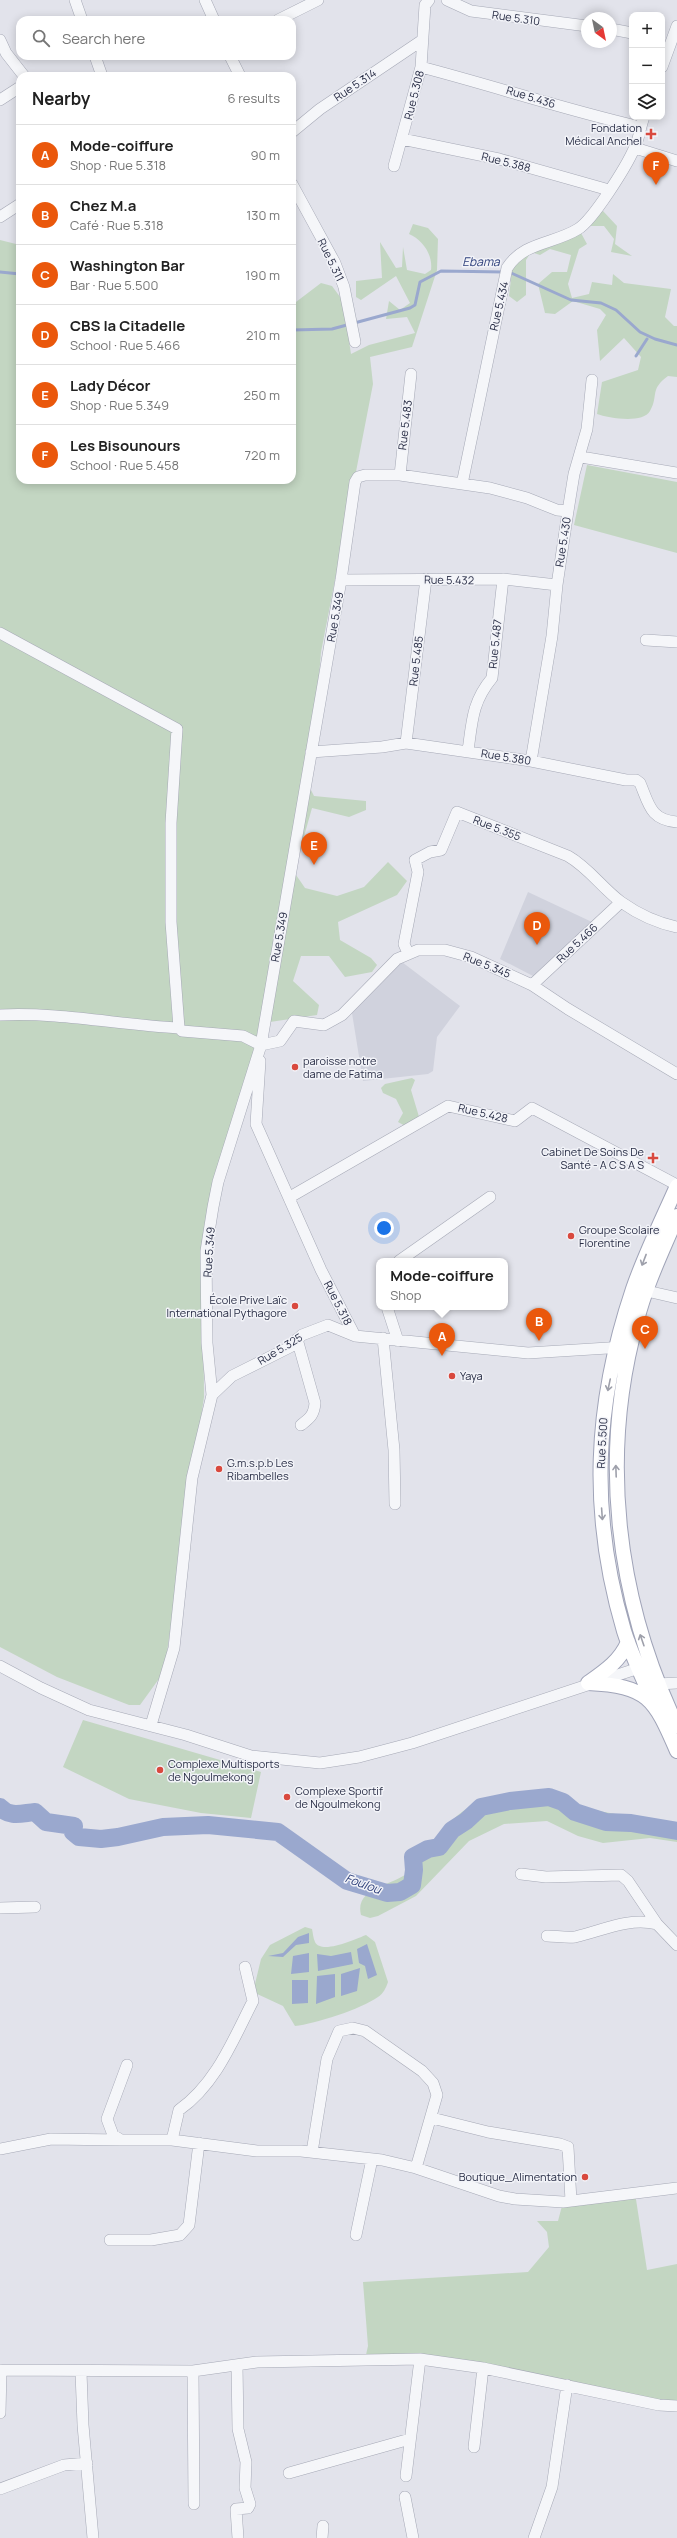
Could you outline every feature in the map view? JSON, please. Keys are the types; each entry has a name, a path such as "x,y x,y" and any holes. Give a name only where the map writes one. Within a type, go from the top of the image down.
{"main road":[{"name":"Rue 5.500","path":"660,1703 658,1684 628,1642 613,1588 603,1536 600,1496 600,1450 604,1405 640,1289 677,1186"},
{"name":"Rue 5.500","path":"640,1289 677,1216"},
{"name":"Rue 5.500","path":"623,1347 616,1451 617,1496 629,1590 641,1638 644,1666 660,1703"},
{"path":"588,1683 614,1664 623,1653 628,1642"},
{"path":"588,1683 628,1687 639,1692 660,1703 677,1726"},
{"path":"660,1703 677,1751"}],"street":[{"path":"74,0 80,16"},
{"path":"205,0 212,16"},
{"path":"286,16 318,0"},
{"name":"Rue 5.310","path":"447,0 471,11 483,14 581,25"},
{"name":"Rue 5.308","path":"394,166 421,66 424,2"},
{"path":"666,43 677,26"},
{"path":"617,30 629,32"},
{"path":"0,40 6,53 21,72"},
{"name":"Rue 5.314","path":"296,129 320,109 421,41"},
{"path":"97,60 101,72"},
{"path":"232,60 238,72"},
{"name":"Rue 5.436","path":"421,66 519,93 577,112 642,122"},
{"path":"0,100 16,90"},
{"name":"Rue 5.434","path":"462,484 507,270 520,252 580,228 609,190 635,148 642,122"},
{"name":"Rue 5.388","path":"402,139 500,159 609,190"},
{"path":"635,148 677,161"},
{"name":"Rue 5.311","path":"296,191 335,263 344,287 355,342"},
{"path":"0,217 16,207"},
{"name":"Rue 5.483","path":"400,476 411,374"},
{"path":"568,511 574,474 581,457 587,429 592,380"},
{"path":"581,457 677,473"},
{"name":"Rue 5.430","path":"358,477 365,475 400,476 490,488 527,498 557,510 568,511 556,585 552,636 531,761"},
{"name":"Rue 5.349","path":"151,1725 174,1648 192,1478 212,1394 207,1343 206,1251 218,1182 261,1045 341,580 355,482 358,477"},
{"name":"Rue 5.432","path":"341,580 426,579 438,581 503,579 556,585"},
{"name":"Rue 5.485","path":"406,743 426,579"},
{"name":"Rue 5.487","path":"468,751 474,704 481,691 492,678 503,579"},
{"path":"0,633 177,729 171,823 171,922 179,1028 182,1032 242,1036 261,1045"},
{"path":"646,640 677,642"},
{"name":"Rue 5.380","path":"311,752 369,748 406,743 531,761 626,780 636,780 640,783 651,810 659,818 677,822"},
{"name":"Rue 5.355","path":"408,953 404,944 418,872 415,860 430,852 441,850 457,812 568,856 581,863 621,902 645,917 677,927"},
{"name":"Rue 5.466","path":"532,985 621,902"},
{"name":"Rue 5.345","path":"261,1045 280,1041 294,1022 324,1025 342,1015 397,959 408,953 418,950 445,950 471,957 532,985 568,1009 677,1074"},
{"path":"0,1015 68,1018 133,1026 179,1028"},
{"name":"Rue 5.318","path":"261,1045 256,1124 290,1197 321,1270 355,1336 528,1352 623,1347"},
{"name":"Rue 5.428","path":"290,1197 448,1106 514,1120 532,1108 677,1186"},
{"path":"403,1258 490,1197"},
{"path":"640,1289 677,1298"},
{"path":"388,1310 398,1341"},
{"name":"Rue 5.325","path":"212,1394 232,1376 290,1346 297,1339 328,1325 355,1336"},
{"path":"382,1338 394,1450 395,1504"},
{"path":"297,1339 315,1403 311,1417 301,1425"},
{"path":"0,1666 41,1688 89,1710 151,1725 250,1756 320,1763 359,1757 412,1743 588,1683 644,1666"},
{"path":"658,1684 677,1683"},
{"path":"521,1874 546,1878 621,1876 628,1881 657,1924 677,1945"},
{"path":"0,1908 35,1907"},
{"path":"547,1936 574,1937 608,1926 645,1921 657,1924"},
{"path":"172,2140 179,2110 193,2100 221,2064 253,2001 244,1967"},
{"path":"312,2152 327,2059 339,2031 346,2028 365,2031 422,2072 433,2083 437,2095 432,2118 416,2168"},
{"path":"120,2140 112,2135 107,2120 127,2065"},
{"path":"432,2118 488,2132 560,2144 568,2148 571,2201"},
{"path":"0,2149 51,2139 172,2140 257,2151 312,2152 372,2159 416,2168 499,2196 571,2201 677,2188"},
{"path":"110,2240 151,2240 180,2235 189,2225 199,2143"},
{"path":"356,2235 372,2159"},
{"path":"406,2476 420,2359"},
{"path":"0,2413 1,2370 81,2372 193,2371 269,2362 420,2359 483,2368 659,2405 677,2406"},
{"path":"237,2365 238,2429 246,2462 245,2488 250,2504 248,2508 236,2509 238,2538"},
{"path":"474,2447 483,2368"},
{"path":"193,2371 194,2504"},
{"path":"81,2372 93,2538"},
{"path":"534,2538 552,2487 567,2385"},
{"path":"289,2473 410,2439"},
{"path":"0,2489 64,2465 87,2463"},
{"path":"405,2497 413,2538"},
{"path":"322,2538 323,2526"}],"shaded area":[{"path":"528,892 592,922 543,974 533,976 500,959"},
{"path":"394,956 460,1006 437,1037 433,1071 428,1074 363,1081 351,1007"}],"green space":[{"path":"603,211 617,226 615,244 632,256 611,252 614,239 604,226 590,226 581,233 587,244 579,249 568,284 572,298 589,294 592,282 612,285 613,274 624,283 671,289 665,317 674,326 677,326 677,377 668,376 658,385 650,411 640,418 625,419 597,414 602,382 638,370 641,357 624,338 600,361 597,330 606,315 600,309 573,301 555,314 545,313 538,284 552,272 567,272 571,255 550,249 540,255 531,252 526,260 526,295 517,302 509,296 512,270 524,246 575,231"},
{"path":"413,224 428,228 438,239 437,270 412,347 370,357 373,384 321,652 310,788 314,796 366,801 366,810 349,817 312,808 294,872 305,888 337,896 364,887 388,862 407,881 397,895 338,922 340,940 371,958 377,965 372,972 345,977 329,956 301,956 293,981 319,1005 317,1015 270,1022 262,1028 203,1256 204,1397 165,1666 161,1676 140,1705 129,1705 57,1677 0,1647 0,240 16,244 16,484 296,484 296,302 321,283 332,286 343,301 351,354 369,345 415,333 407,317 386,319 389,301 400,310 410,303 396,276 361,300 356,297 356,281 382,278 380,242 396,268 402,267 403,247 407,270 425,274 431,270 429,254 423,244 409,234"},
{"path":"587,465 677,482 677,553 574,525"},
{"path":"412,1078 415,1080 411,1090 420,1120 407,1127 398,1122 403,1113 396,1099 383,1093 381,1088 385,1084"},
{"name":"Complexe Multisports de Ngoulmekong","path":"83,1720 261,1772 251,1818 201,1813 129,1799 63,1767"},
{"path":"535,1792 586,1808 677,1825 677,1842 650,1838 603,1843 578,1836 547,1821 504,1824 469,1841 416,1896 378,1916 370,1918 361,1915 360,1906 363,1898 377,1888 403,1876 410,1871 446,1827 463,1811 473,1805 496,1797"},
{"path":"305,1927 312,1929 315,1942 319,1946 331,1947 366,1935 375,1942 388,1982 381,1994 370,2002 350,2011 304,2025 295,2026 283,2006 253,1992 261,1959 270,1945"},
{"path":"635,2193 647,2270 677,2264 677,2406 483,2368 365,2359 368,2346 363,2282 528,2272 549,2247 547,2232 537,2221 558,2221 563,2202"}],"water":[{"path":"309,1933 309,1943 296,1945 283,1957 268,1956 283,1953 298,1937"},
{"path":"367,1944 377,1975 368,1979 365,1966 359,1963 357,1949"},
{"path":"351,1952 353,1964 318,1971 317,1954 331,1956"},
{"path":"309,1953 309,1972 291,1974 293,1956"},
{"path":"360,1968 357,1991 341,1996 341,1974"},
{"path":"335,1974 335,1997 316,2004 317,1976"},
{"path":"292,1980 308,1980 308,2003 292,2004"}],"waterway":[{"name":"Ebama","path":"296,330 332,329 410,308 415,305 420,282 441,271 504,272"},
{"name":"Ebama","path":"0,272 16,274"},
{"name":"Ebama","path":"509,272 571,300 601,303 616,310 640,332 655,339 677,345"},
{"path":"636,356 647,339"},
{"name":"Foulou","path":"0,1807 12,1814 35,1812 46,1822 74,1826 73,1832 79,1837 101,1839 118,1837 163,1827 208,1825 278,1832 347,1881 387,1893 400,1892 412,1885 414,1870 413,1857 428,1849 439,1847 452,1830 466,1821 481,1807 510,1801 549,1797 563,1802 575,1812 606,1822 631,1823 677,1831"}],"place":[{"name":"Fondation Médical Anchel","path":"651,134"},
{"name":"Les Bisounours","path":"656,185"},
{"name":"Lady Décor","path":"314,865"},
{"name":"CBS la Citadelle","path":"537,945"},
{"name":"paroisse notre dame de Fatima","path":"295,1067"},
{"name":"Cabinet De Soins De Santé - A C S A S","path":"653,1158"},
{"name":"Groupe Scolaire Florentine","path":"571,1236"},
{"name":"École Prive Laïc International Pythagore","path":"295,1306"},
{"name":"Chez M.a","path":"539,1341"},
{"name":"Washington Bar","path":"645,1349"},
{"name":"Mode-coiffure","path":"442,1356"},
{"name":"Yaya","path":"452,1376"},
{"name":"G.m.s.p.b Les Ribambelles","path":"219,1469"},
{"name":"Complexe Multisports de Ngoulmekong","path":"160,1770"},
{"name":"Complexe Sportif de Ngoulmekong","path":"287,1797"},
{"name":"Boutique_Alimentation","path":"585,2177"}]}
